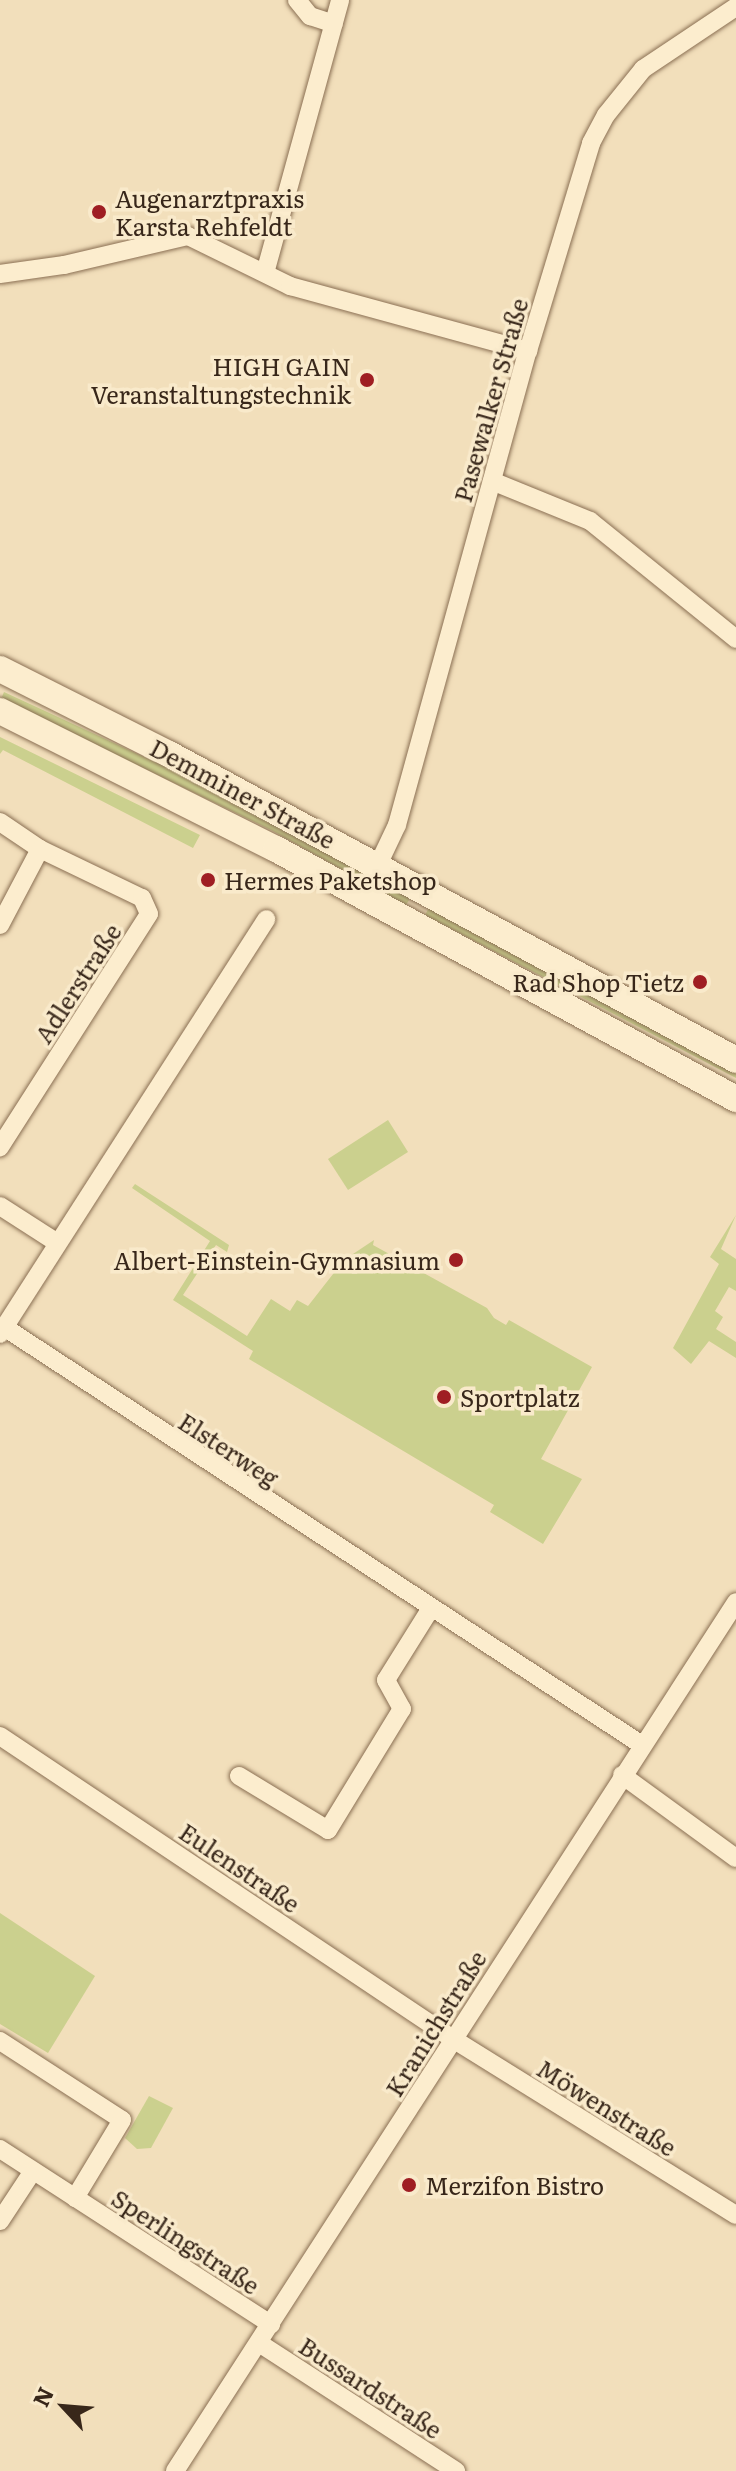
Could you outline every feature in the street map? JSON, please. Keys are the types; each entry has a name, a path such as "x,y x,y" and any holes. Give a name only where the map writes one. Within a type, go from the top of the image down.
{"main road":[{"name":"Demminer Straße","path":"0,669 378,865 736,1060"},
{"name":"Demminer Straße","path":"0,711 276,849 736,1099"}],"street":[{"path":"297,0 310,16 334,24"},
{"path":"265,273 340,0"},
{"name":"Pasewalker Straße","path":"378,865 397,825 578,177 606,115 643,69 736,7"},
{"path":"0,274 64,265 188,236 290,286 528,351"},
{"path":"492,481 590,521 736,639"},
{"name":"Adlerstraße","path":"0,822 40,849 142,898 149,914 0,1147"},
{"path":"0,925 40,849"},
{"path":"2,1331 56,1242 266,919"},
{"path":"0,1206 56,1242"},
{"name":"Elsterweg","path":"2,1331 642,1745"},
{"name":"Kranichstraße","path":"175,2471 736,1602"},
{"path":"239,1776 328,1830 402,1709 386,1680 431,1608"},
{"name":"Eulenstraße","path":"0,1736 453,2039"},
{"path":"622,1775 687,1818 736,1858"},
{"name":"Möwenstraße","path":"453,2039 736,2215"},
{"name":"Sperlingstraße","path":"0,2041 122,2120 75,2198"},
{"name":"Sperlingstraße","path":"0,2149 271,2324"},
{"path":"0,2221 33,2171"},
{"name":"Bussardstraße","path":"259,2343 456,2471"}],"green space":[{"path":"4,692 209,787 412,895 406,905 271,830 1,699"},
{"path":"0,737 200,835 193,848 3,750 0,754"},
{"path":"430,906 736,1071 736,1078 425,915"},
{"path":"388,1120 408,1152 348,1190 328,1159"},
{"name":"Sportplatz","path":"135,1184 229,1245 227,1252 216,1245 183,1295 247,1336 271,1299 290,1311 297,1300 308,1306 344,1260 374,1240 373,1245 487,1308 494,1318 506,1325 509,1320 592,1367 541,1459 582,1479 543,1544 490,1512 494,1505 249,1359 253,1351 173,1300 210,1241 132,1188"},
{"path":"736,1215 721,1249 736,1259 736,1291 729,1287 715,1311 723,1317 716,1329 736,1342 736,1358 709,1341 691,1364 673,1348 719,1264 710,1257"},
{"path":"0,1913 95,1976 48,2053 0,2024"},
{"path":"149,2096 173,2108 151,2148 137,2149 125,2138"}],"place":[{"name":"Augenarztpraxis Karsta Rehfeldt","path":"99,212"},
{"name":"HIGH GAIN Veranstaltungstechnik","path":"367,380"},
{"name":"Hermes Paketshop","path":"208,880"},
{"name":"Rad Shop Tietz","path":"700,982"},
{"name":"Albert-Einstein-Gymnasium","path":"456,1260"},
{"name":"Sportplatz","path":"444,1397"},
{"name":"Merzifon Bistro","path":"409,2185"}]}
